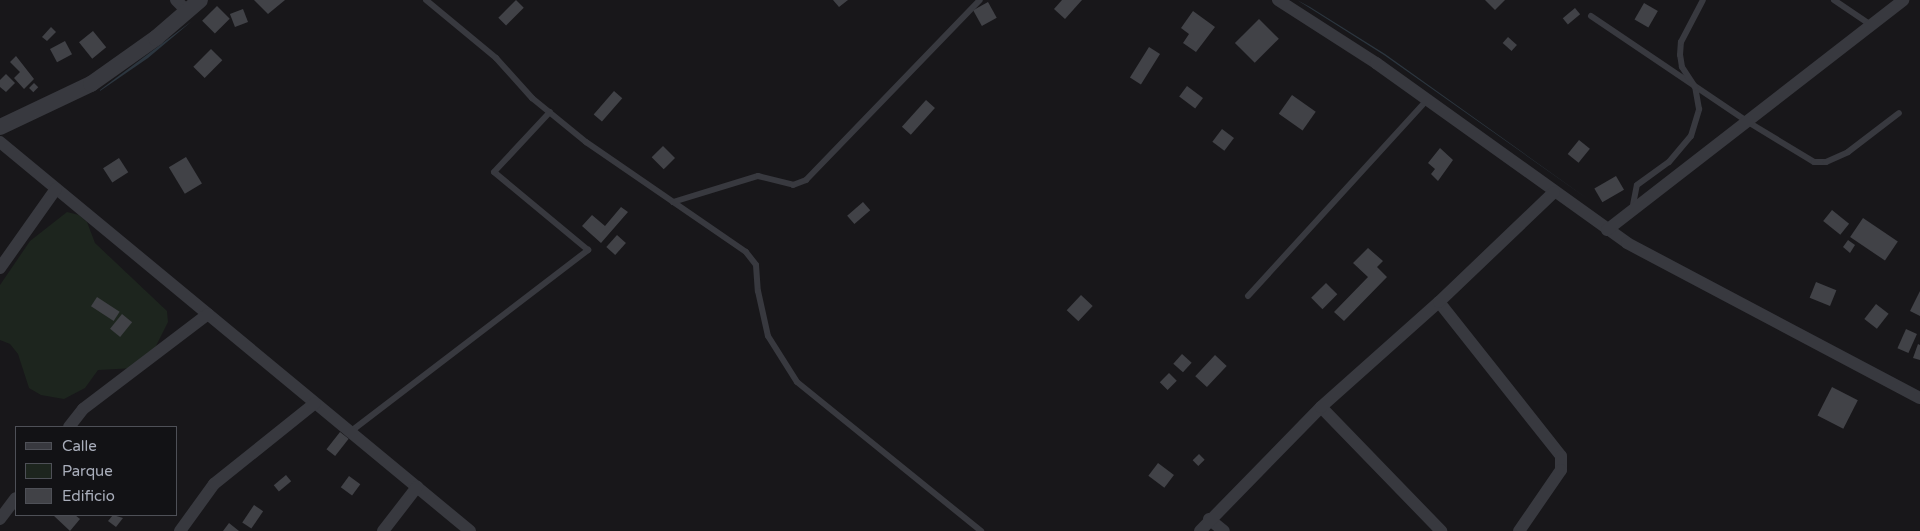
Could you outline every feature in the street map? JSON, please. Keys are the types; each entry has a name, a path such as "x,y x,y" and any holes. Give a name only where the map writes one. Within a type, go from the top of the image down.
{"street":[{"path":"176,0 188,12"},
{"path":"0,127 91,84 188,12 200,0"},
{"path":"1278,0 1427,100 1608,230 1920,398"},
{"path":"1608,230 1903,0"},
{"path":"0,142 470,531"},
{"path":"0,268 56,189"},
{"path":"1200,531 1321,407 1439,302 1554,192"},
{"path":"1439,302 1561,456 1561,470 1518,531"},
{"path":"70,426 82,409 208,314"},
{"path":"180,531 214,484 315,403"},
{"path":"1321,407 1442,531"},
{"path":"383,531 417,487"},
{"path":"0,519 15,499"},
{"path":"1210,519 1224,531"}],"lane":[{"path":"426,0 496,58 519,86 586,142 746,252 756,265 758,291 768,336 797,382 981,531"},
{"path":"673,202 758,176 793,185 806,180 980,0"},
{"path":"1632,211 1637,185 1669,162 1691,136 1699,109 1695,87 1682,67 1680,55 1682,42 1703,0"},
{"path":"1834,0 1870,25"},
{"path":"1591,16 1802,158 1826,162 1848,152 1899,113"},
{"path":"1248,296 1427,100"},
{"path":"350,432 588,250 494,172 550,112"}],"green space":[{"path":"67,212 79,215 87,222 95,243 167,311 168,322 153,352 135,368 98,370 85,388 64,399 41,395 29,388 18,354 10,344 0,340 0,285 30,241"}],"shaded area":[{"path":"1297,0 1385,54 1592,202 1384,55"},
{"path":"192,21 148,58 100,91 100,90"}],"building":[{"path":"254,0 285,0 268,14"},
{"path":"516,0 524,8 506,25 498,18"},
{"path":"833,0 848,0 839,7"},
{"path":"1062,0 1082,0 1065,19 1054,9"},
{"path":"1485,0 1505,0 1495,10"},
{"path":"988,2 997,18 982,26 973,10"},
{"path":"1644,3 1658,11 1648,27 1634,19"},
{"path":"217,6 230,19 215,34 202,21"},
{"path":"1575,8 1580,14 1568,24 1563,18"},
{"path":"243,9 248,22 235,27 230,14"},
{"path":"1193,11 1215,27 1196,52 1183,43 1189,34 1181,28"},
{"path":"1259,19 1279,39 1255,63 1235,43"},
{"path":"51,27 56,32 47,41 42,37"},
{"path":"93,31 106,47 92,59 79,42"},
{"path":"1508,37 1517,45 1512,51 1503,43"},
{"path":"65,41 72,54 57,62 50,49"},
{"path":"1149,47 1160,54 1141,84 1130,78"},
{"path":"211,49 222,60 205,78 193,67"},
{"path":"16,56 34,79 24,89 14,78 20,72 10,62"},
{"path":"6,74 15,83 6,92 0,87 0,80"},
{"path":"34,83 38,87 33,92 29,88"},
{"path":"1187,86 1203,98 1195,108 1179,96"},
{"path":"614,91 622,98 602,122 594,114"},
{"path":"1292,95 1316,112 1303,130 1279,114"},
{"path":"926,100 935,108 911,135 902,127"},
{"path":"1222,129 1234,138 1224,151 1212,142"},
{"path":"1579,140 1590,149 1579,163 1568,154"},
{"path":"663,146 675,158 664,169 652,157"},
{"path":"1440,148 1453,160 1438,181 1431,174 1435,169 1428,163"},
{"path":"186,157 202,184 185,194 169,167"},
{"path":"119,158 128,172 112,183 103,168"},
{"path":"1616,176 1624,190 1602,202 1594,188"},
{"path":"863,202 870,210 854,224 847,216"},
{"path":"621,207 628,212 601,243 582,226 592,215 605,226"},
{"path":"1832,210 1849,224 1840,235 1823,221"},
{"path":"1863,218 1898,241 1885,261 1850,237"},
{"path":"617,235 626,243 615,255 606,247"},
{"path":"1848,240 1855,245 1850,253 1843,247"},
{"path":"1368,248 1383,261 1377,267 1387,277 1344,321 1334,312 1368,277 1353,263"},
{"path":"1816,282 1836,290 1830,306 1810,298"},
{"path":"1326,283 1337,294 1322,309 1311,298"},
{"path":"1920,291 1920,316 1910,311"},
{"path":"1081,295 1093,306 1078,321 1067,310"},
{"path":"97,297 120,312 114,321 91,306"},
{"path":"1876,304 1889,314 1877,329 1864,319"},
{"path":"122,314 132,322 120,337 110,329"},
{"path":"1906,329 1917,334 1908,353 1897,348"},
{"path":"1918,344 1920,345 1920,360 1913,358"},
{"path":"1182,354 1192,363 1183,372 1173,364"},
{"path":"1215,355 1227,366 1207,387 1195,376"},
{"path":"1169,373 1177,381 1168,390 1160,382"},
{"path":"1832,387 1858,400 1843,429 1817,416"},
{"path":"340,432 349,439 335,456 326,449"},
{"path":"1199,454 1205,460 1198,466 1193,460"},
{"path":"1158,463 1174,475 1164,488 1148,476"},
{"path":"286,475 291,481 279,491 274,485"},
{"path":"349,476 360,484 352,496 341,487"},
{"path":"254,505 263,511 251,529 242,522"},
{"path":"54,516 76,516 80,519 70,531"},
{"path":"112,516 123,518 116,527 108,521"},
{"path":"229,523 239,531 223,531"}]}
